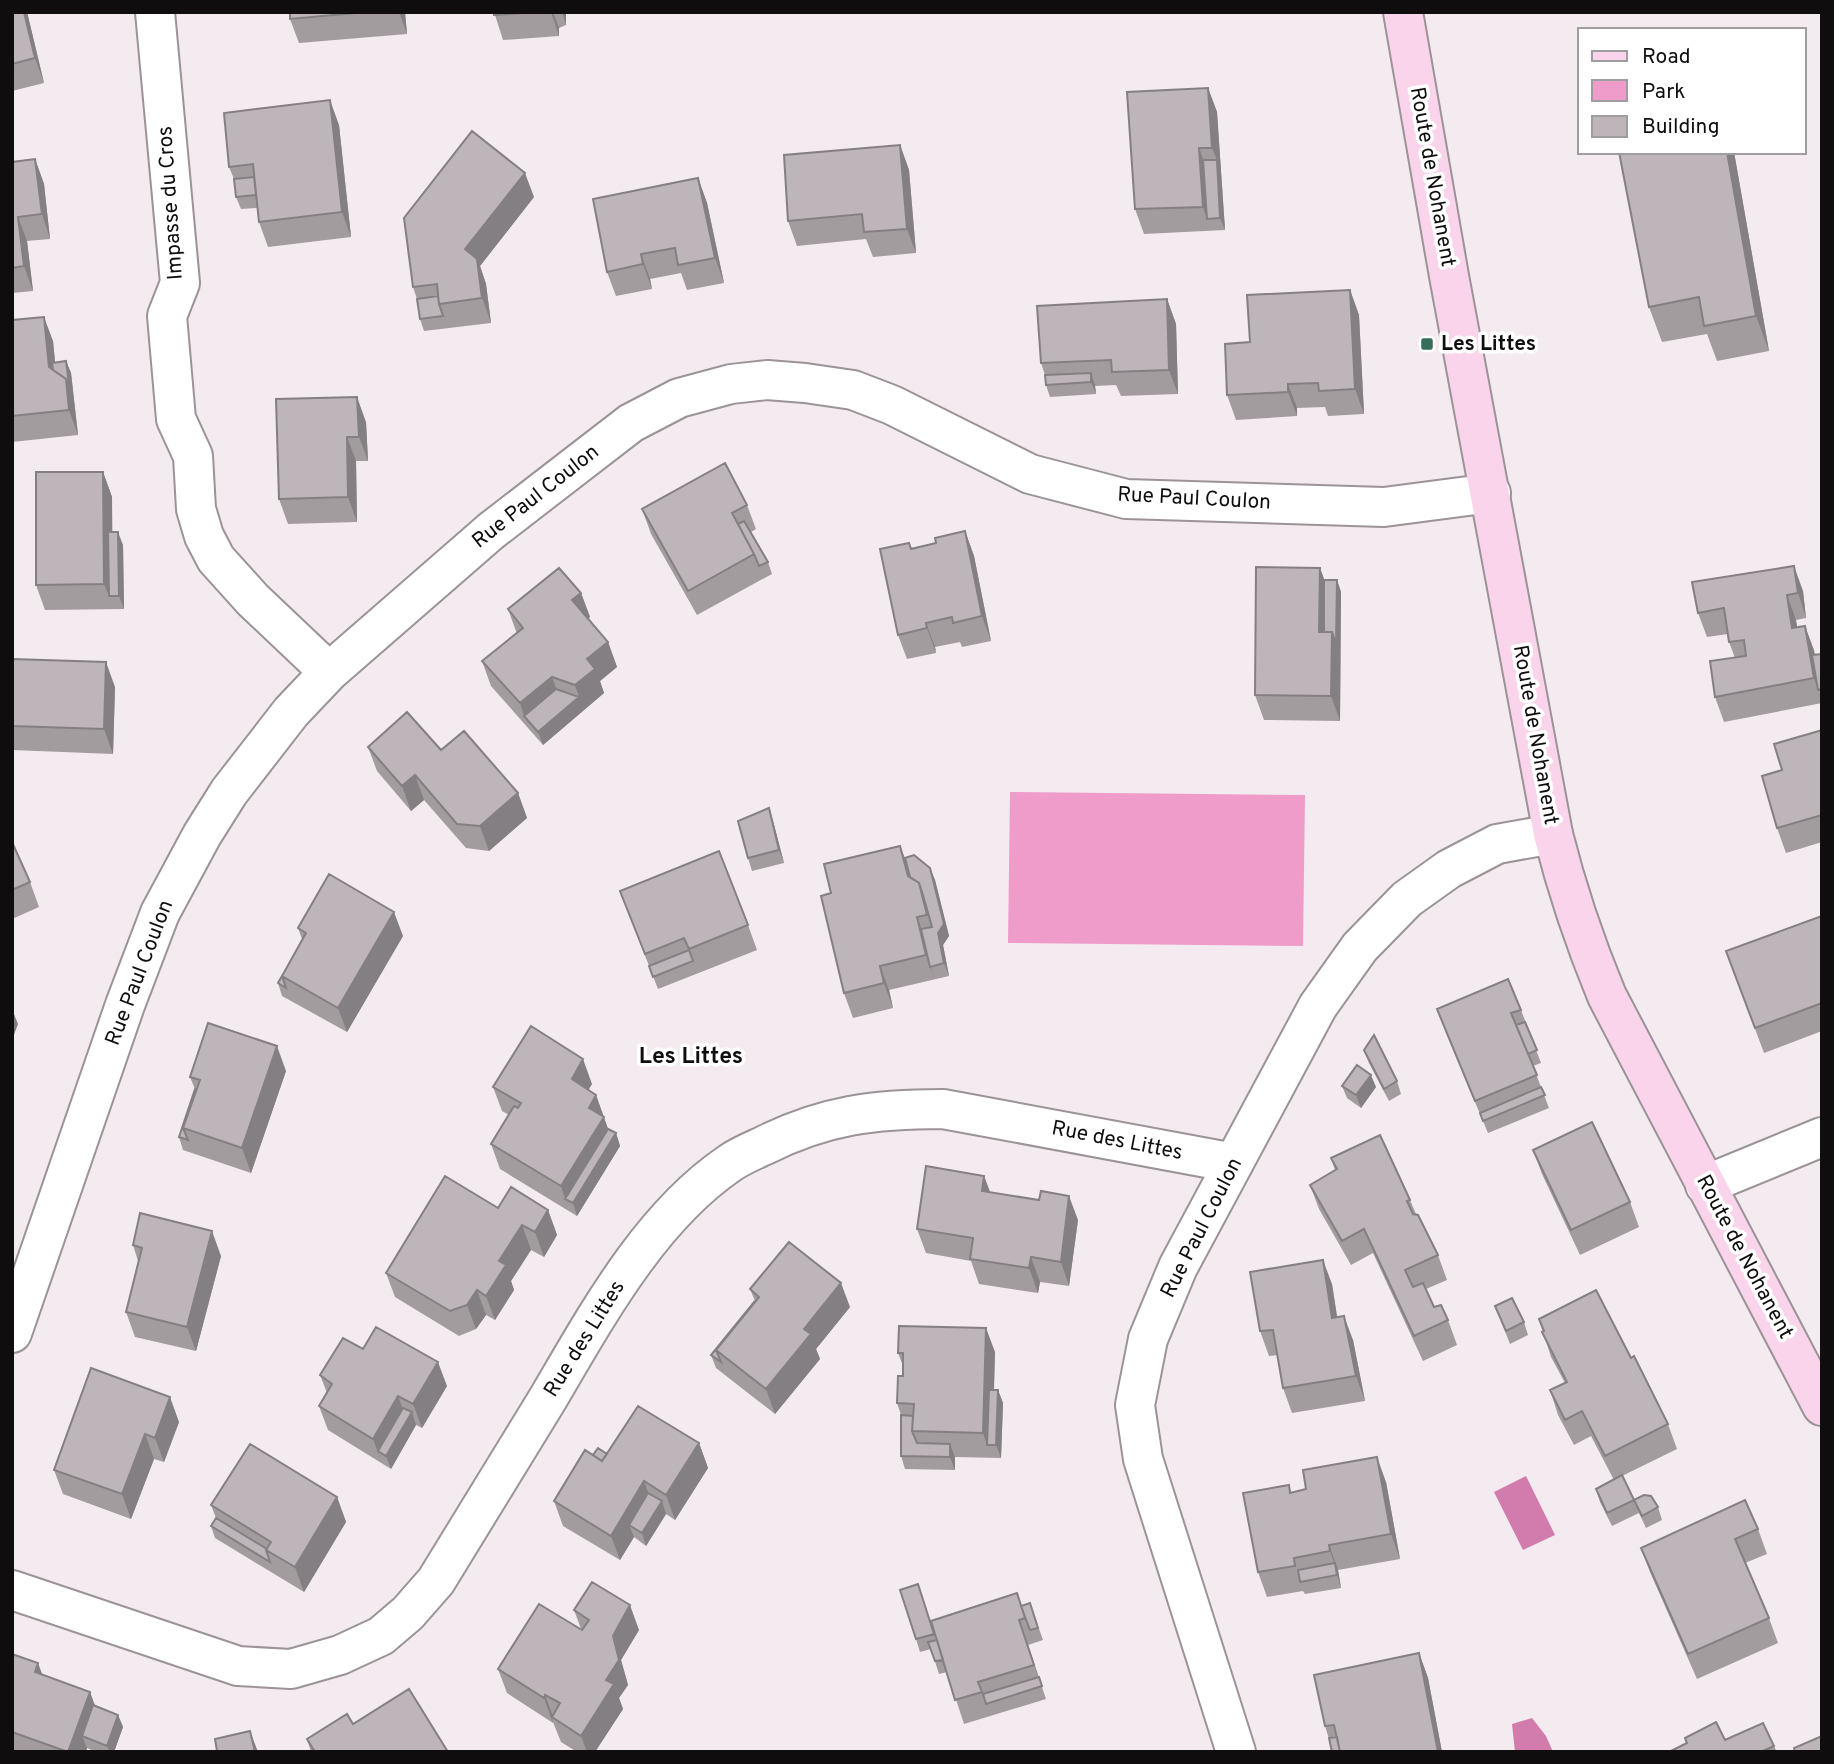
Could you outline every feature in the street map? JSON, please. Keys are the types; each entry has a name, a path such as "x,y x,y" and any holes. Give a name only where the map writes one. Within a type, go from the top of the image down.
{"street":[{"name":"Impasse du Cros","path":"155,12 180,283 167,316 168,328 176,419 193,456 199,523 216,559 253,600 329,672"},
{"name":"Route de Nohanent","path":"1404,12 1449,276 1553,834 1565,882 1607,996 1822,1406"},
{"name":"Rue Paul Coulon","path":"12,1333 125,1005 160,913 202,835 229,792 291,712 329,672 491,531 631,423 678,398 731,384 767,380 853,390 892,405 1030,474 1126,499 1384,507 1490,493"},
{"name":"Rue Paul Coulon","path":"1236,1752 1143,1459 1135,1405 1148,1339 1178,1267 1318,1006 1360,947 1407,900 1449,869 1497,845 1553,834"},
{"name":"Rue des Littes","path":"12,1590 238,1666 291,1668 340,1655 380,1636 408,1613 436,1580 575,1352 648,1240 696,1187 732,1161 795,1130 861,1113 943,1109 1234,1163"},
{"path":"1705,1185 1822,1137"}],"green space":[{"path":"1010,792 1305,795 1303,946 1008,943"}],"shaded area":[{"path":"1526,1476 1555,1535 1523,1550 1494,1492"},
{"path":"1532,1718 1546,1736 1553,1752 1515,1752 1512,1724"}],"building":[{"path":"12,12 24,12 35,58 12,64"},
{"path":"290,12 367,12 290,19"},
{"path":"494,12 538,12 494,15"},
{"path":"1208,88 1212,148 1199,148 1203,207 1135,209 1127,92"},
{"path":"330,100 342,212 259,222 253,164 229,167 224,113"},
{"path":"472,131 525,173 465,249 477,259 482,298 439,304 437,284 413,287 404,218"},
{"path":"900,145 907,229 864,232 862,214 788,221 784,155"},
{"path":"1619,154 1727,154 1756,316 1704,326 1699,297 1649,307"},
{"path":"35,159 42,214 18,217 24,266 12,268 12,162"},
{"path":"1203,160 1217,160 1220,218 1207,219"},
{"path":"254,177 256,195 236,197 234,179"},
{"path":"698,178 715,258 678,265 675,248 641,254 643,264 607,272 593,199"},
{"path":"1350,290 1355,389 1319,391 1318,383 1288,384 1288,392 1227,395 1225,344 1250,342 1247,295"},
{"path":"438,296 443,316 420,319 417,299"},
{"path":"1167,299 1169,370 1112,372 1111,360 1041,363 1037,306"},
{"path":"44,317 49,367 66,379 69,410 12,416 12,320"},
{"path":"66,361 70,391 66,379 53,370 52,363"},
{"path":"1091,373 1091,382 1046,385 1045,375"},
{"path":"357,397 359,437 347,437 348,497 279,499 276,399"},
{"path":"725,463 747,505 732,513 754,554 688,591 642,509"},
{"path":"36,472 103,472 104,584 36,585"},
{"path":"744,521 768,562 759,566 738,524"},
{"path":"965,531 982,616 953,623 952,617 926,623 927,628 898,635 880,549 909,543 911,549 936,543 935,538"},
{"path":"108,532 118,532 119,596 109,596"},
{"path":"1794,566 1798,593 1787,595 1792,628 1805,626 1814,678 1715,697 1710,661 1746,656 1744,640 1729,642 1724,608 1698,613 1692,582"},
{"path":"1256,567 1320,568 1319,632 1332,632 1331,696 1255,695"},
{"path":"559,568 581,593 572,600 608,642 587,659 595,669 575,685 552,677 520,703 482,661 523,628 508,609"},
{"path":"1324,580 1337,580 1336,644 1332,632 1324,632"},
{"path":"1822,654 1822,689 1818,690 1812,655"},
{"path":"12,659 106,662 104,729 12,726"},
{"path":"556,689 579,697 538,732 524,716"},
{"path":"407,712 441,750 464,731 518,793 480,826 457,824 415,775 402,786 368,747"},
{"path":"1822,730 1822,815 1777,828 1762,776 1782,770 1774,744"},
{"path":"769,808 779,850 748,858 738,821"},
{"path":"12,842 30,882 12,890"},
{"path":"900,846 908,876 919,883 927,915 917,917 926,955 880,966 884,983 844,993 821,896 831,893 824,864"},
{"path":"719,851 748,925 689,949 684,938 645,954 620,891"},
{"path":"914,855 930,868 944,924 938,933 944,963 930,967 921,929 932,927 919,883 910,877 905,858"},
{"path":"329,874 394,912 338,1008 282,976 306,933 298,928"},
{"path":"1822,916 1822,1003 1755,1028 1726,951"},
{"path":"689,950 693,961 653,977 649,966"},
{"path":"282,976 286,988 278,983"},
{"path":"1508,979 1521,1010 1511,1013 1537,1075 1475,1101 1437,1009"},
{"path":"1525,1022 1537,1050 1528,1054 1516,1025"},
{"path":"208,1023 277,1046 242,1148 183,1128 200,1080 190,1077"},
{"path":"531,1026 583,1059 572,1079 596,1095 589,1108 604,1117 561,1186 491,1144 514,1106 518,1108 521,1103 493,1087"},
{"path":"1374,1035 1397,1081 1384,1089 1364,1050"},
{"path":"1357,1065 1371,1075 1356,1095 1342,1086"},
{"path":"1541,1087 1545,1095 1483,1121 1480,1113"},
{"path":"195,1089 183,1128 188,1140 179,1137"},
{"path":"1592,1122 1630,1202 1571,1230 1533,1150"},
{"path":"608,1129 616,1133 573,1203 565,1199"},
{"path":"1380,1135 1410,1200 1407,1201 1413,1214 1418,1215 1438,1255 1405,1270 1413,1287 1423,1283 1434,1307 1441,1305 1448,1320 1414,1336 1364,1229 1342,1241 1310,1185 1337,1169 1331,1158"},
{"path":"926,1166 984,1176 982,1191 1039,1200 1041,1191 1069,1196 1061,1262 1031,1257 1029,1268 970,1259 973,1238 917,1229"},
{"path":"445,1176 498,1208 511,1187 548,1210 535,1232 522,1225 499,1261 506,1265 486,1296 477,1290 467,1305 450,1311 386,1273"},
{"path":"140,1213 212,1231 187,1327 126,1312 142,1248 133,1245"},
{"path":"789,1242 841,1283 804,1329 811,1334 766,1389 716,1350 759,1297 750,1289"},
{"path":"1323,1260 1332,1318 1344,1316 1356,1376 1283,1388 1273,1330 1260,1331 1250,1272"},
{"path":"1596,1290 1631,1358 1634,1356 1668,1424 1605,1456 1582,1411 1565,1420 1550,1390 1567,1382 1542,1332 1544,1331 1539,1319"},
{"path":"1512,1298 1524,1322 1506,1331 1495,1306"},
{"path":"755,1301 716,1350 721,1362 711,1355"},
{"path":"899,1326 986,1328 983,1433 912,1431 914,1404 897,1403 898,1376 903,1376 903,1353 898,1353"},
{"path":"376,1327 438,1362 413,1404 398,1396 373,1439 319,1406 332,1384 320,1375 343,1338 363,1349"},
{"path":"91,1368 170,1397 155,1438 145,1434 122,1494 54,1470"},
{"path":"989,1390 998,1390 996,1445 987,1445"},
{"path":"638,1406 699,1443 666,1495 644,1481 611,1536 554,1501 585,1450 602,1461"},
{"path":"403,1408 412,1412 386,1456 378,1451"},
{"path":"901,1415 913,1416 912,1431 917,1443 950,1444 950,1457 901,1456"},
{"path":"250,1444 337,1497 295,1567 266,1550 271,1542 211,1505"},
{"path":"598,1448 607,1454 602,1461 593,1455"},
{"path":"1377,1457 1391,1534 1329,1545 1330,1551 1294,1558 1295,1566 1258,1572 1243,1493 1289,1485 1290,1493 1306,1489 1303,1470"},
{"path":"1622,1475 1634,1500 1607,1513 1596,1489"},
{"path":"648,1493 662,1501 642,1533 629,1525"},
{"path":"1644,1495 1651,1496 1658,1507 1642,1516 1634,1500"},
{"path":"1745,1500 1758,1529 1735,1539 1769,1618 1688,1654 1641,1548"},
{"path":"216,1518 267,1549 270,1562 211,1526"},
{"path":"1335,1563 1337,1575 1300,1582 1298,1570"},
{"path":"592,1582 630,1605 613,1636 619,1660 606,1680 614,1684 581,1736 552,1717 560,1703 545,1695 544,1698 498,1669 539,1604 582,1630 589,1620 574,1610"},
{"path":"918,1584 934,1634 916,1639 900,1590"},
{"path":"1017,1593 1025,1618 1019,1620 1034,1665 978,1682 982,1692 955,1700 931,1621"},
{"path":"1030,1603 1038,1628 1030,1630 1021,1606"},
{"path":"937,1640 943,1660 935,1661 928,1642"},
{"path":"1419,1653 1438,1752 1340,1752 1334,1725 1325,1726 1314,1675"},
{"path":"12,1654 38,1663 35,1672 90,1692 68,1752 12,1732"},
{"path":"1039,1677 1042,1686 986,1704 983,1694"},
{"path":"409,1689 448,1752 315,1752 307,1739 347,1714 353,1724"},
{"path":"93,1705 118,1715 107,1746 82,1736"},
{"path":"1716,1722 1725,1740 1763,1723 1774,1746 1761,1752 1669,1752 1687,1743 1685,1738"},
{"path":"250,1731 255,1752 214,1752 217,1751 215,1739"},
{"path":"1822,1736 1822,1752 1795,1752 1794,1748"},
{"path":"1337,1737 1340,1752 1332,1752 1329,1738"}],"place":[{"name":"Les Littes","path":"1427,344"}],"district":[{"name":"Les Littes","path":"691,1057"}]}
